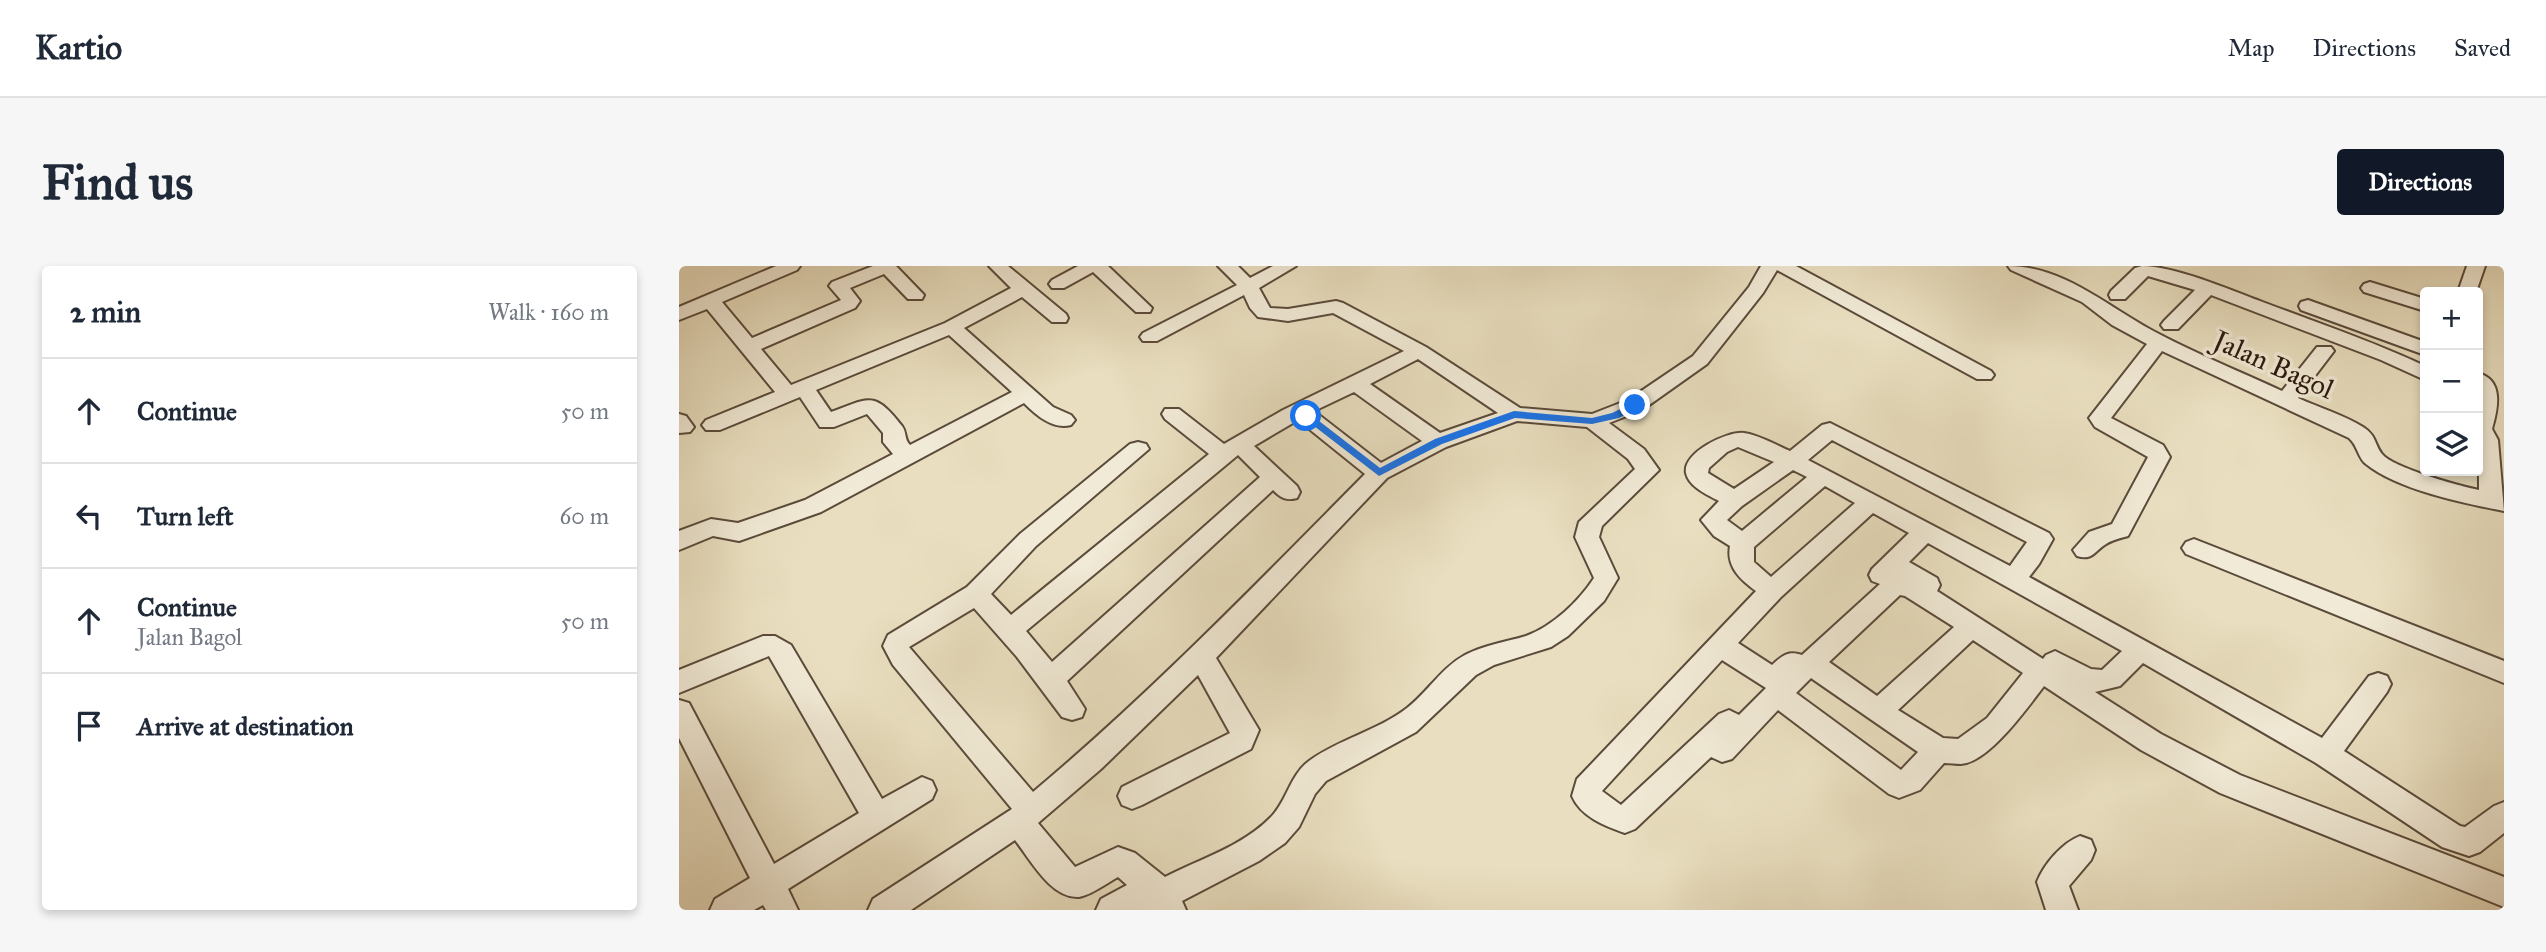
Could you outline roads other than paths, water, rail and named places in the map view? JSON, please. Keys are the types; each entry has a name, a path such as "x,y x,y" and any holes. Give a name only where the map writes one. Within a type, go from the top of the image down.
{"street":[{"path":"679,314 791,266"},
{"path":"998,266 1059,318"},
{"path":"1058,284 1094,266 1143,308"},
{"path":"1227,266 1250,286 1259,308 1271,315 1340,310 1419,351 1514,414"},
{"path":"1150,337 1287,266"},
{"path":"884,910 1025,817 1091,760 1201,656 1379,473 1438,442 1514,414 1592,421 1615,415 1635,405 1700,360 1756,289 1770,266"},
{"path":"1783,266 1984,375"},
{"name":"Jalan Bagol","path":"2017,266 2051,272 2119,321 2165,334 2285,401 2357,433 2367,442 2372,457 2389,468 2446,491 2497,501"},
{"path":"2469,287 2476,266"},
{"path":"748,347 845,306 851,301 838,286 887,267 915,295"},
{"path":"2118,295 2144,270 2208,288 2388,356 2420,372"},
{"path":"2085,550 2097,538 2120,530 2159,457 2155,450 2102,422 2100,418 2165,334 2208,288"},
{"path":"2370,288 2420,303"},
{"path":"713,425 952,327 982,308 1023,289"},
{"path":"710,300 748,347 827,422 870,405 894,431 894,442 908,456"},
{"path":"2308,306 2420,347"},
{"path":"952,327 1046,412 1063,420"},
{"path":"1010,630 1231,449 1419,351"},
{"path":"2285,401 2325,351"},
{"path":"1355,383 1438,442"},
{"path":"2483,416 2490,393 2489,384"},
{"path":"679,541 711,527 728,533 739,532 813,506 1025,394"},
{"path":"1300,411 1379,473"},
{"path":"1051,679 1280,485 1231,449 1172,414"},
{"path":"1112,910 1133,897 1166,902 1272,835 1289,820 1305,783 1316,772 1382,738 1419,715 1441,688 1468,666 1545,639 1598,595 1606,578 1587,537 1591,522 1648,470 1636,454 1592,421"},
{"path":"1743,543 1722,530 1713,520 1734,500 1814,445 1826,431 1837,432 2041,539 2014,579"},
{"path":"2483,432 2487,440 2497,501"},
{"path":"1734,500 1700,479 1697,473 1698,465 1726,441 1745,440 1823,475 2139,648 2326,754 2452,837 2469,842 2504,814"},
{"path":"1138,450 1028,540 976,594 903,638 896,646 902,658 1025,817 1067,880 1079,882 1118,861 1166,902"},
{"path":"1772,590 1743,567 1740,556 1743,543 1823,475"},
{"path":"1871,502 1772,590 1587,788 1587,796 1611,815 1625,820 1775,687 1810,663 1895,585 1911,587 2151,742 2231,784 2504,892"},
{"path":"1721,750 1775,687 1925,531"},
{"path":"2194,548 2504,672"},
{"path":"1893,564 2073,673 2089,680 2101,682 2116,678 2139,648"},
{"path":"976,594 1051,679 1072,709"},
{"path":"1878,712 1973,625"},
{"path":"1720,645 1899,785 1910,782 1938,750"},
{"path":"679,682 764,646 775,646 782,652 878,818"},
{"path":"1132,796 1241,741 1245,736 1245,730 1201,656"},
{"path":"1810,663 1878,712 1938,750 1962,752 1997,726 2041,670"},
{"path":"2326,754 2378,684"},
{"path":"679,710 775,897"},
{"path":"726,910 775,897 878,818 922,790"},
{"path":"2062,910 2052,882 2080,850"}]}
